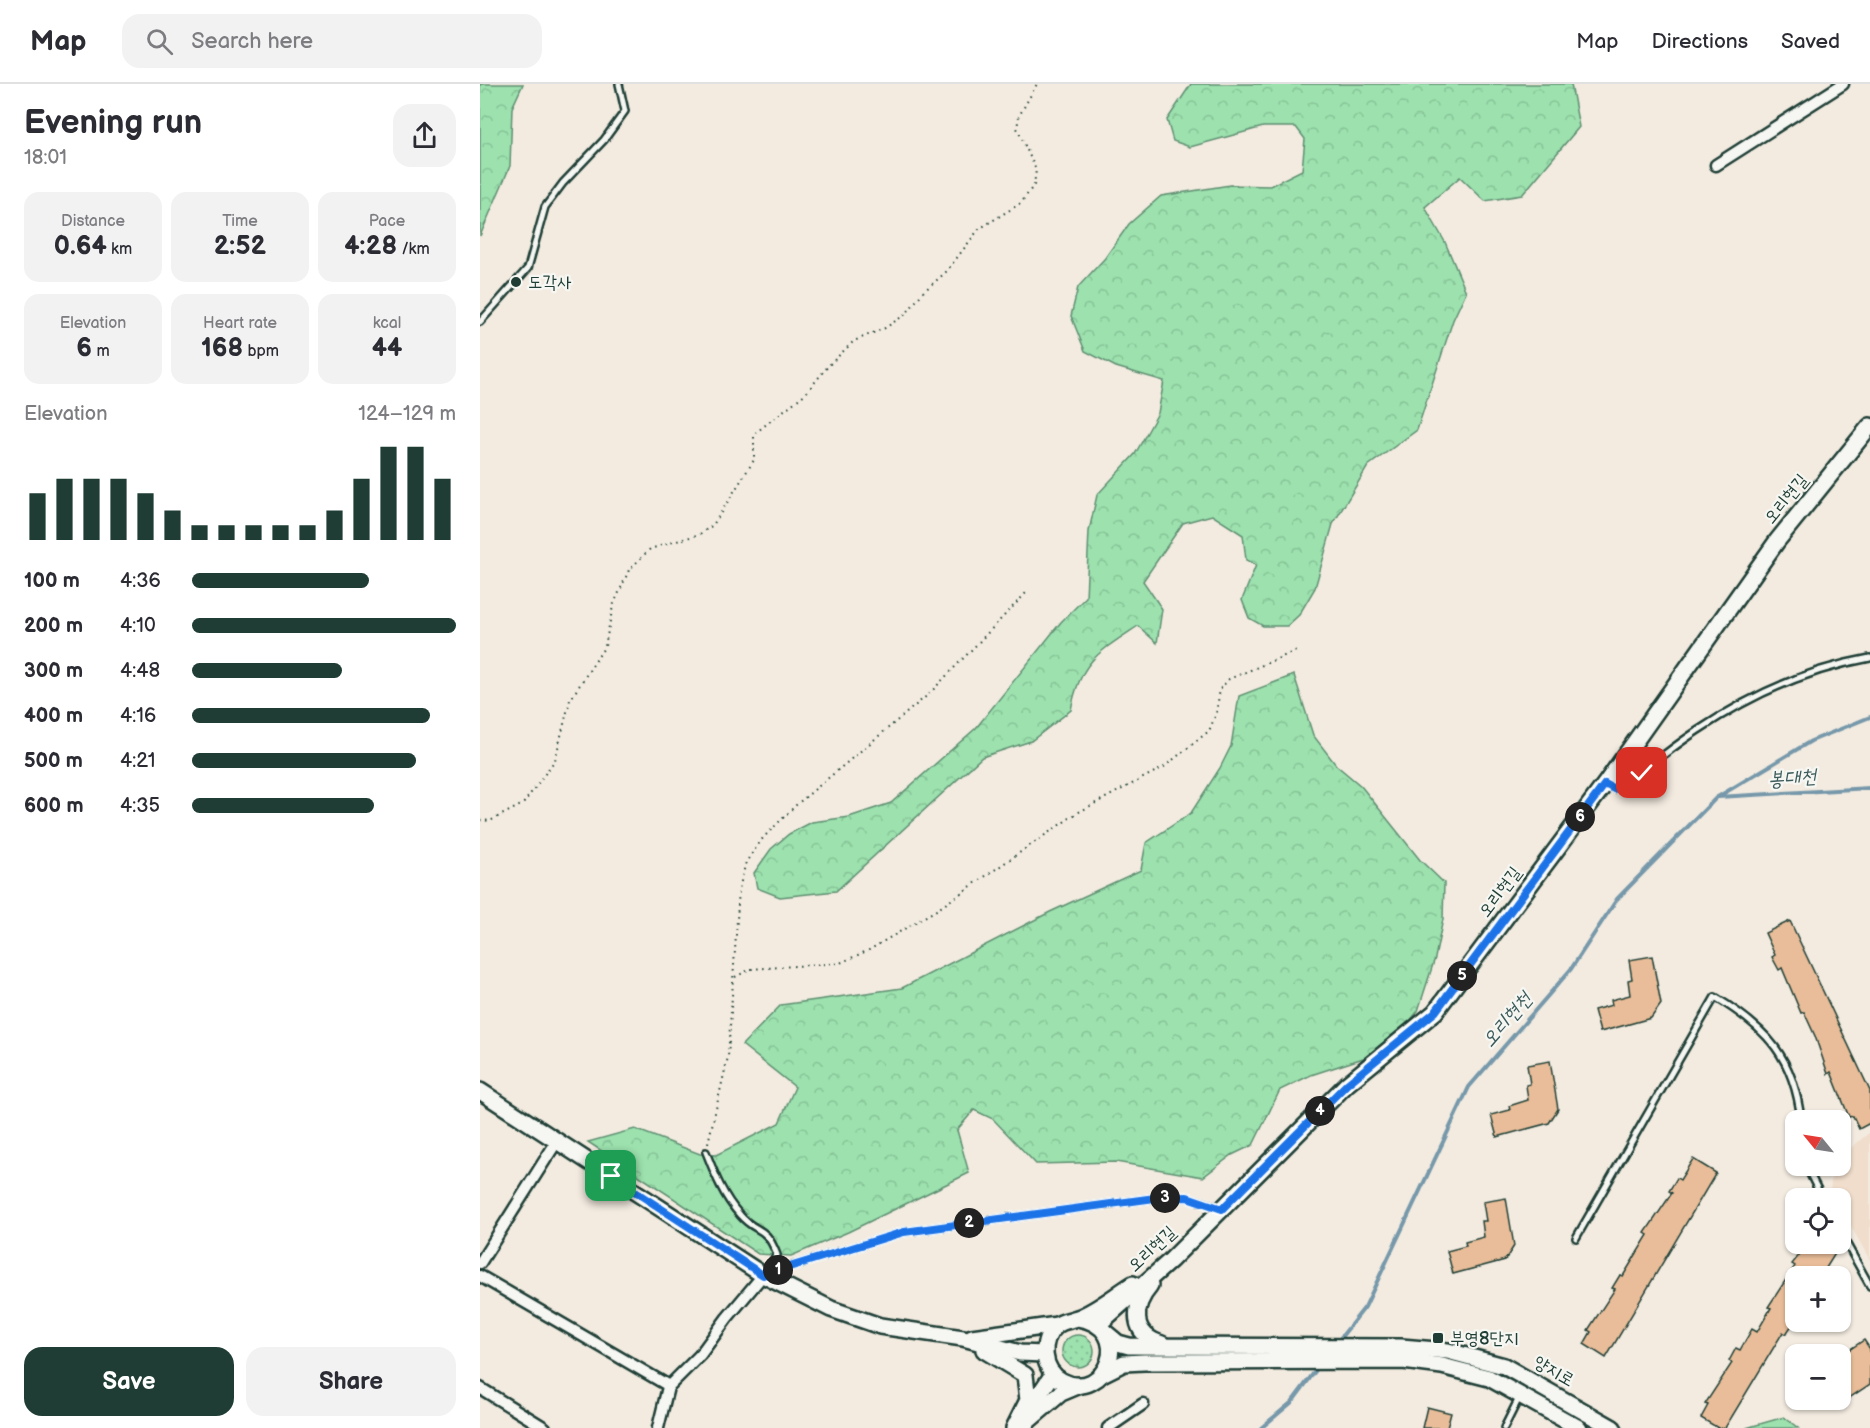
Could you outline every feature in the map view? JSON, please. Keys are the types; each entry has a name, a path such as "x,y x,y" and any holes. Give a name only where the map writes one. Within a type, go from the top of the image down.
{"street":[{"path":"1716,165 1843,84"},
{"name":"오리현길","path":"1102,1329 1347,1084 1435,1012 1605,784 1777,541 1870,426"},
{"path":"480,1091 763,1275 831,1309 880,1326 963,1338 1020,1353 1044,1354"},
{"path":"480,1263 557,1141"},
{"path":"963,1338 1057,1325 1078,1318 1171,1260"},
{"path":"1171,1260 1139,1299 1136,1314 1146,1336 1171,1346"},
{"path":"658,1428 669,1386 700,1355 763,1275"},
{"path":"480,1276 669,1386"},
{"path":"1078,1318 1102,1329 1118,1343 1129,1346 1171,1346 1229,1354"},
{"path":"1057,1325 1045,1343 1044,1354 1053,1374 1072,1384 1083,1384"},
{"path":"1102,1329 1111,1354 1102,1374"},
{"path":"963,1338 1025,1375 1028,1400 1016,1428"},
{"path":"1016,1428 1061,1393 1124,1363 1229,1354 1402,1354"},
{"name":"양지로","path":"1402,1354 1471,1356 1504,1366 1612,1428"},
{"name":"양지로","path":"1402,1354 1489,1378 1579,1428"},
{"path":"1016,1428 1053,1374"},
{"path":"1521,1394 1528,1378"},
{"path":"480,1388 538,1426"},
{"path":"1108,1428 1143,1404"}],"lane":[{"path":"480,322 528,268 545,207 563,183 604,140 625,111 619,84"},
{"path":"1605,784 1614,789 1642,773 1697,731 1770,688 1870,658"},
{"path":"1576,1238 1715,997 1748,1018 1772,1040 1795,1083 1799,1110"},
{"path":"706,1152 723,1193 742,1217 770,1236 777,1255 763,1275"},
{"path":"763,1275 904,1232 1155,1198 1187,1197 1222,1209"},
{"path":"1851,1252 1870,1286"},
{"path":"1504,1428 1521,1394"}],"path":[{"path":"480,820 490,821 522,804 555,760 570,700 605,645 613,606 629,570 650,549 700,534 713,525 754,460 754,434 806,393 829,365 854,341 885,328 906,314 923,292 946,272 979,229 1022,203 1034,185 1036,170 1017,128 1019,116 1037,84"},
{"path":"706,1152 728,1057 739,889 746,862 763,838 796,805 929,694 1026,593"},
{"path":"735,977 751,969 840,963 869,950 938,909 1077,813 1164,767 1209,730 1216,714 1220,689 1229,679 1296,651"}],"shaded area":[{"path":"1870,1132 1870,1260 1851,1227 1851,1188 1830,1188 1832,1176 1851,1176 1851,1148"}],"green space":[{"path":"480,84 523,84 512,108 510,166 480,236"},
{"path":"1191,84 1571,84 1579,127 1522,195 1485,201 1460,177 1425,207 1445,242 1466,292 1453,320 1417,430 1368,466 1333,524 1315,588 1299,615 1287,626 1263,626 1249,618 1242,600 1256,565 1246,560 1243,535 1212,515 1183,523 1143,581 1162,609 1157,643 1138,626 1112,643 1093,659 1086,669 1075,693 1071,710 1031,741 982,757 836,891 780,897 757,888 754,873 771,849 789,834 812,822 849,817 891,803 976,728 1061,622 1086,597 1089,531 1097,495 1135,454 1158,413 1164,381 1116,367 1085,351 1071,316 1078,287 1105,258 1129,224 1161,196 1230,185 1270,186 1302,170 1305,139 1296,127 1263,127 1190,147 1173,141 1167,120"},
{"path":"1294,675 1313,735 1336,765 1361,786 1420,860 1444,883 1443,919 1435,958 1418,1011 1385,1051 1311,1075 1280,1090 1253,1145 1232,1155 1203,1177 1116,1162 1036,1164 993,1119 974,1110 957,1130 969,1173 848,1232 791,1256 758,1254 588,1142 635,1129 700,1154 716,1155 779,1123 795,1087 742,1045 781,1005 902,988 1050,912 1141,870 1146,843 1191,813 1220,768 1231,746 1239,696"},
{"path":"1078,1335 1090,1339 1094,1351 1090,1363 1078,1367 1066,1363 1062,1351 1066,1339"},
{"path":"1784,1417 1798,1428 1746,1428"}],"building":[{"path":"1790,921 1870,1091 1870,1123 1859,1129 1853,1116 1851,1116 1851,1110 1846,1110 1831,1072 1828,1074 1815,1036 1804,1012 1801,1013 1782,968 1779,970 1772,957 1775,955 1765,933"},
{"path":"1652,956 1661,1004 1651,1018 1600,1032 1594,1010 1612,1005 1611,1000 1630,995 1628,980 1632,979 1629,960"},
{"path":"1550,1061 1558,1109 1549,1123 1497,1137 1491,1115 1510,1110 1509,1106 1528,1100 1526,1085 1530,1084 1527,1065"},
{"path":"1693,1159 1716,1173 1606,1358 1584,1344 1591,1332 1588,1330 1615,1289 1612,1288 1620,1275 1623,1276 1648,1235 1645,1233 1672,1193 1669,1191 1677,1178 1680,1180"},
{"path":"1506,1198 1514,1246 1505,1260 1453,1274 1447,1251 1466,1246 1465,1242 1484,1237 1482,1221 1486,1221 1483,1202"},
{"path":"1800,1254 1835,1254 1827,1266 1795,1266 1792,1264"},
{"path":"1785,1281 1785,1332 1787,1332 1786,1334 1783,1332 1725,1428 1718,1428 1701,1418 1708,1405 1705,1404 1732,1363 1729,1361 1736,1348 1740,1350 1752,1329 1757,1332 1771,1308 1768,1307"},
{"path":"1864,1340 1870,1349 1870,1384 1851,1397 1851,1349"},
{"path":"1427,1407 1451,1413 1447,1428 1422,1428"}],"waterway":[{"name":"오리현천","path":"1338,1341 1365,1307 1469,1087 1571,969 1617,899 1716,798 1811,741 1870,717"},
{"name":"봉대천","path":"1718,797 1870,788"},
{"name":"오리현천","path":"1261,1428 1292,1402 1319,1366"}],"place":[{"name":"도각사","path":"516,282"},
{"name":"부영8단지","path":"1438,1338"}],"route":[{"path":"611,1176 763,1275 904,1232 1155,1198 1187,1197 1222,1209 1347,1084 1435,1012 1605,784 1614,789 1642,773"}]}
